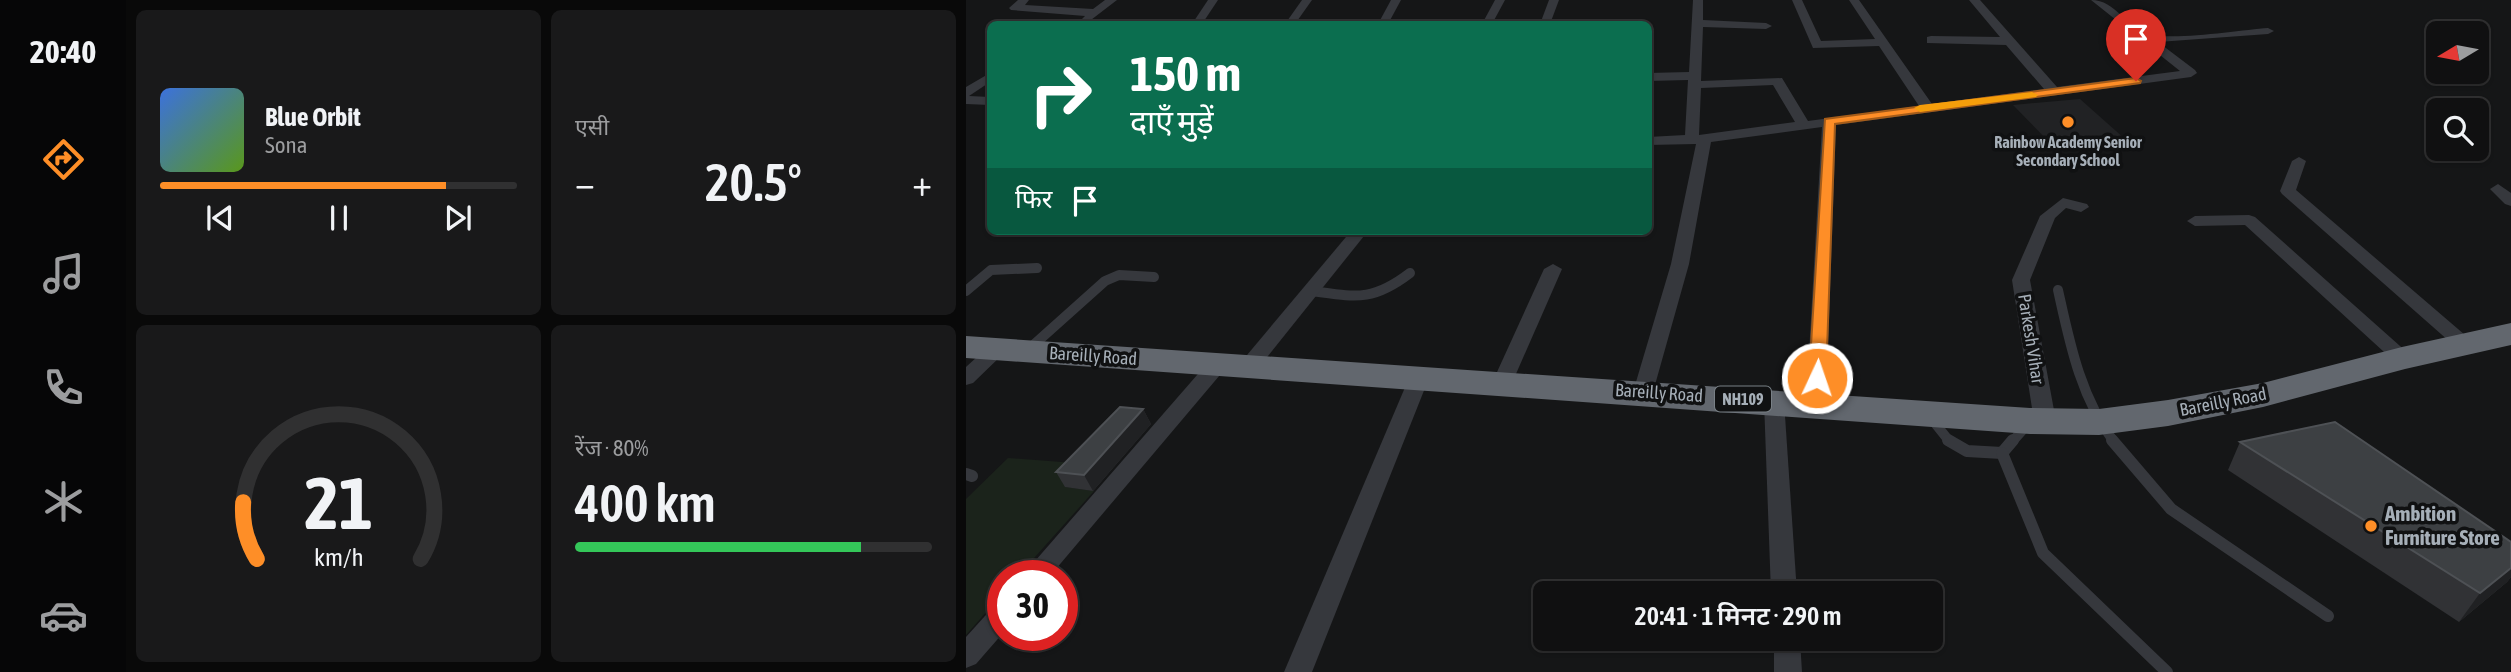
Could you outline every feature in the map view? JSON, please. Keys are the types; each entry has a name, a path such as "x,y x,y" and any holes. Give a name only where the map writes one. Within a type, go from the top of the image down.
{"highway":[{"name":"Bareilly Road","path":"997,349 2037,421 2099,422 2263,395 2402,358 2511,334"}],"street":[{"path":"1024,0 1015,8 1051,13 1096,13"},
{"path":"1084,21 1112,0"},
{"path":"1199,21 1213,0"},
{"path":"1292,21 1307,0"},
{"path":"1384,21 1396,0"},
{"path":"1489,21 1500,0"},
{"path":"1546,21 1554,0"},
{"path":"1643,392 1680,264 1698,140 1693,80 1698,0"},
{"path":"1797,0 1817,45 1885,42"},
{"path":"1854,0 1927,107"},
{"path":"1974,0 2054,92"},
{"path":"1652,141 1698,140 2191,73 2096,0"},
{"path":"1695,23 1766,26"},
{"path":"2145,37 2193,38 2268,31"},
{"path":"1931,40 2010,41"},
{"path":"1652,77 1777,81 1804,125"},
{"path":"966,93 987,79"},
{"path":"966,100 987,101"},
{"path":"1816,405 1829,122"},
{"path":"2299,161 2288,191 2465,345"},
{"path":"2498,189 2511,201"},
{"name":"Parkesh Vihar","path":"2037,421 2021,280 2048,216 2063,203 2081,207"},
{"path":"2194,221 2242,218 2255,223 2402,358"},
{"path":"1050,560 1233,365 1311,291 1357,235"},
{"path":"1502,383 1553,269"},
{"path":"966,378 997,349"},
{"path":"1298,672 1419,378"},
{"path":"1774,401 1783,581"},
{"path":"966,656 987,632"},
{"path":"1787,651 1788,672"}],"lane":[{"path":"966,291 998,268 1037,268"},
{"path":"1311,291 1372,298 1386,292 1410,273"},
{"path":"997,349 1105,281 1119,275 1154,277"},
{"path":"2057,290 2077,373 2099,422 2126,458 2171,509 2328,616"},
{"path":"1927,413 1944,440 1965,453 2002,453 2037,421"},
{"path":"2002,453 2043,553 2167,672"}],"shaded area":[{"name":"Rainbow Academy Senior Secondary School","path":"2080,99 2125,139 2053,146 2013,105"},
{"path":"1008,458 1088,464 1066,487 1094,491 1032,560 987,560 987,611 966,635 966,499"}],"building":[{"path":"1120,407 1143,409 1084,475 1056,472"},
{"path":"2335,422 2511,542 2511,568 2480,593 2240,442"}],"slow traffic":[{"path":"1920,108 2032,95"}],"place":[{"name":"Rainbow Academy Senior Secondary School","path":"2068,122"},
{"name":"Ambition Furniture Store","path":"2371,526"}],"route":[{"path":"1817,378 1829,122 2136,81"}]}
